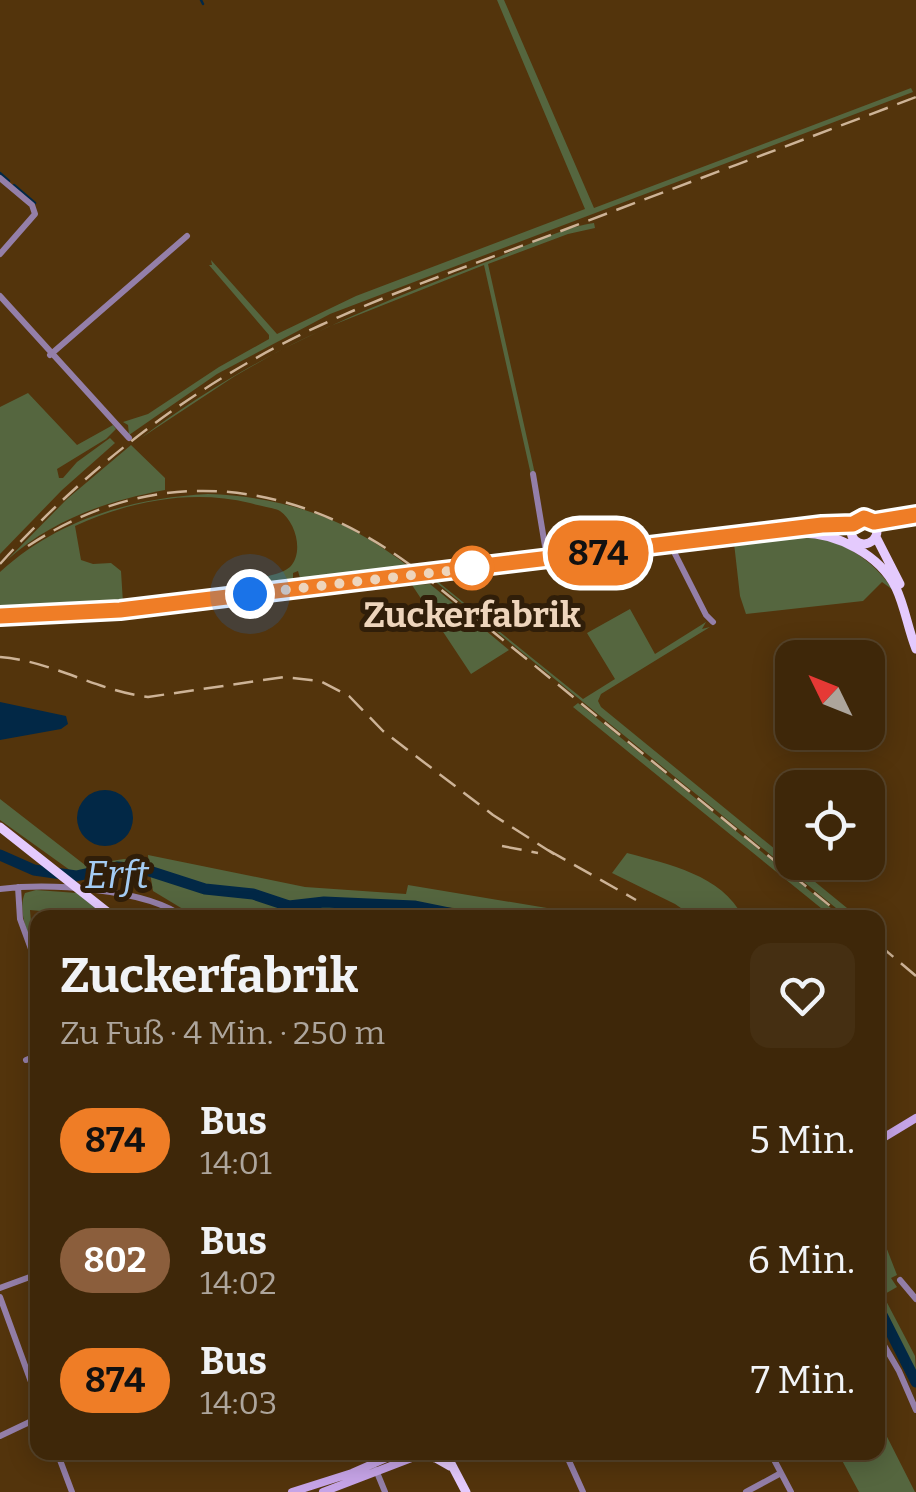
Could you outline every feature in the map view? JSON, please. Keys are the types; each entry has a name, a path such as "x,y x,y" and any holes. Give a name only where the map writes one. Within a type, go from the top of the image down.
{"main road":[{"path":"852,528 858,543 893,518 916,515"},
{"path":"0,616 120,610 775,531 852,528 864,518 903,592 916,634"},
{"path":"775,531 831,537 874,561 895,586 916,649"},
{"path":"0,827 107,910"},
{"path":"440,1460 455,1470"},
{"path":"449,1460 466,1492"},
{"path":"455,1470 456,1460"}],"street":[{"path":"0,178 32,206 34,218 0,254"},
{"path":"50,355 187,236"},
{"path":"0,296 129,438"},
{"path":"532,474 547,559"},
{"path":"670,544 712,622"},
{"path":"18,887 20,919 30,946"},
{"path":"0,889 135,896 172,910"},
{"path":"26,1060 30,1058"},
{"path":"885,1137 916,1118"},
{"path":"897,1129 916,1127"},
{"path":"0,1288 30,1277"},
{"path":"900,1280 916,1299"},
{"path":"0,1297 30,1379"},
{"path":"885,1346 916,1410"},
{"path":"0,1436 30,1422"},
{"path":"60,1460 72,1492"},
{"path":"323,1492 388,1460"},
{"path":"292,1492 402,1460"},
{"path":"569,1460 583,1492"},
{"path":"774,1460 791,1492"},
{"path":"375,1468 385,1492"},
{"path":"746,1492 781,1474"}],"green space":[{"path":"497,0 504,0 594,208 911,88 913,92 330,314 217,374 129,435 128,425 123,422 148,414 269,339 209,265 211,260 277,334 356,296 585,209"},
{"path":"594,223 595,228 488,264 535,474 531,475 484,265 334,325 554,234"},
{"path":"269,357 235,376 141,438 224,382"},
{"path":"28,393 77,445 113,425 116,429 57,469 59,478 110,438 115,443 0,554 0,407"},
{"path":"131,445 165,478 165,490 81,514 42,534 7,560 67,499"},
{"path":"208,494 266,500 318,514 366,537 413,570 302,585 298,571 293,573 293,586 264,588 261,578 290,567 297,554 296,538 286,516 273,508 228,499 161,500 117,510 75,526 81,560 111,563 121,571 123,603 0,613 0,572 46,538 71,525 124,506 180,496"},
{"path":"803,536 830,541 854,552 875,568 893,590 882,582 863,601 746,614 734,543"},
{"path":"432,579 583,699 615,679 587,633 630,609 655,654 706,622 702,629 710,627 601,694 601,707 775,849 775,858"},
{"path":"430,584 509,650 471,674 412,585"},
{"path":"578,703 775,863 775,871 573,707"},
{"path":"0,799 85,865 124,859 144,861 145,867 114,865 74,873 0,820"},
{"path":"627,853 676,867 708,881 738,910 684,910 612,873"},
{"path":"148,855 305,887 406,894 408,885 552,910 467,910 325,900 286,902 253,891 216,889 149,868"},
{"path":"150,873 210,893 253,897 286,908 340,905 411,910 184,910 153,891"},
{"path":"786,880 796,880 833,910 823,910"},
{"path":"802,880 813,880 849,910 838,910"},
{"path":"25,893 77,893 99,910 30,910 30,938 22,906"},
{"path":"885,1244 897,1275 891,1278 897,1287 885,1294"},
{"path":"885,1299 915,1356 916,1372 888,1316"},
{"path":"885,1433 915,1492 859,1492 842,1460 885,1460"}],"water":[{"path":"0,702 66,716 68,724 61,729 0,740"},
{"path":"105,790 125,798 133,818 125,838 105,846 85,838 77,818 85,798"}],"waterway":[{"path":"201,0 203,4"},
{"path":"0,173 9,181"},
{"path":"14,185 35,203"},
{"name":"Erft","path":"0,855 34,870 76,876 117,867 143,869 205,889 253,894 289,906 324,902 434,910"},
{"name":"Erft","path":"885,1321 916,1382"}],"railway":[{"path":"0,564 71,492 148,428 276,347 410,288 916,97"},
{"path":"28,546 78,518 129,500 179,492 230,492 280,501 329,518 376,542 422,574 835,910"},
{"path":"0,657 38,664 148,697 284,677 320,681 349,696 383,731 493,815 557,856"},
{"path":"502,846 538,853"},
{"path":"548,850 636,900"},
{"path":"885,950 916,976"}],"bus line":[{"name":"874","path":"0,616 120,610 822,525 848,525 864,518 874,522 916,515"}],"place":[{"name":"Zuckerfabrik","path":"472,568"}],"route":[{"path":"250,594 472,568"}]}
